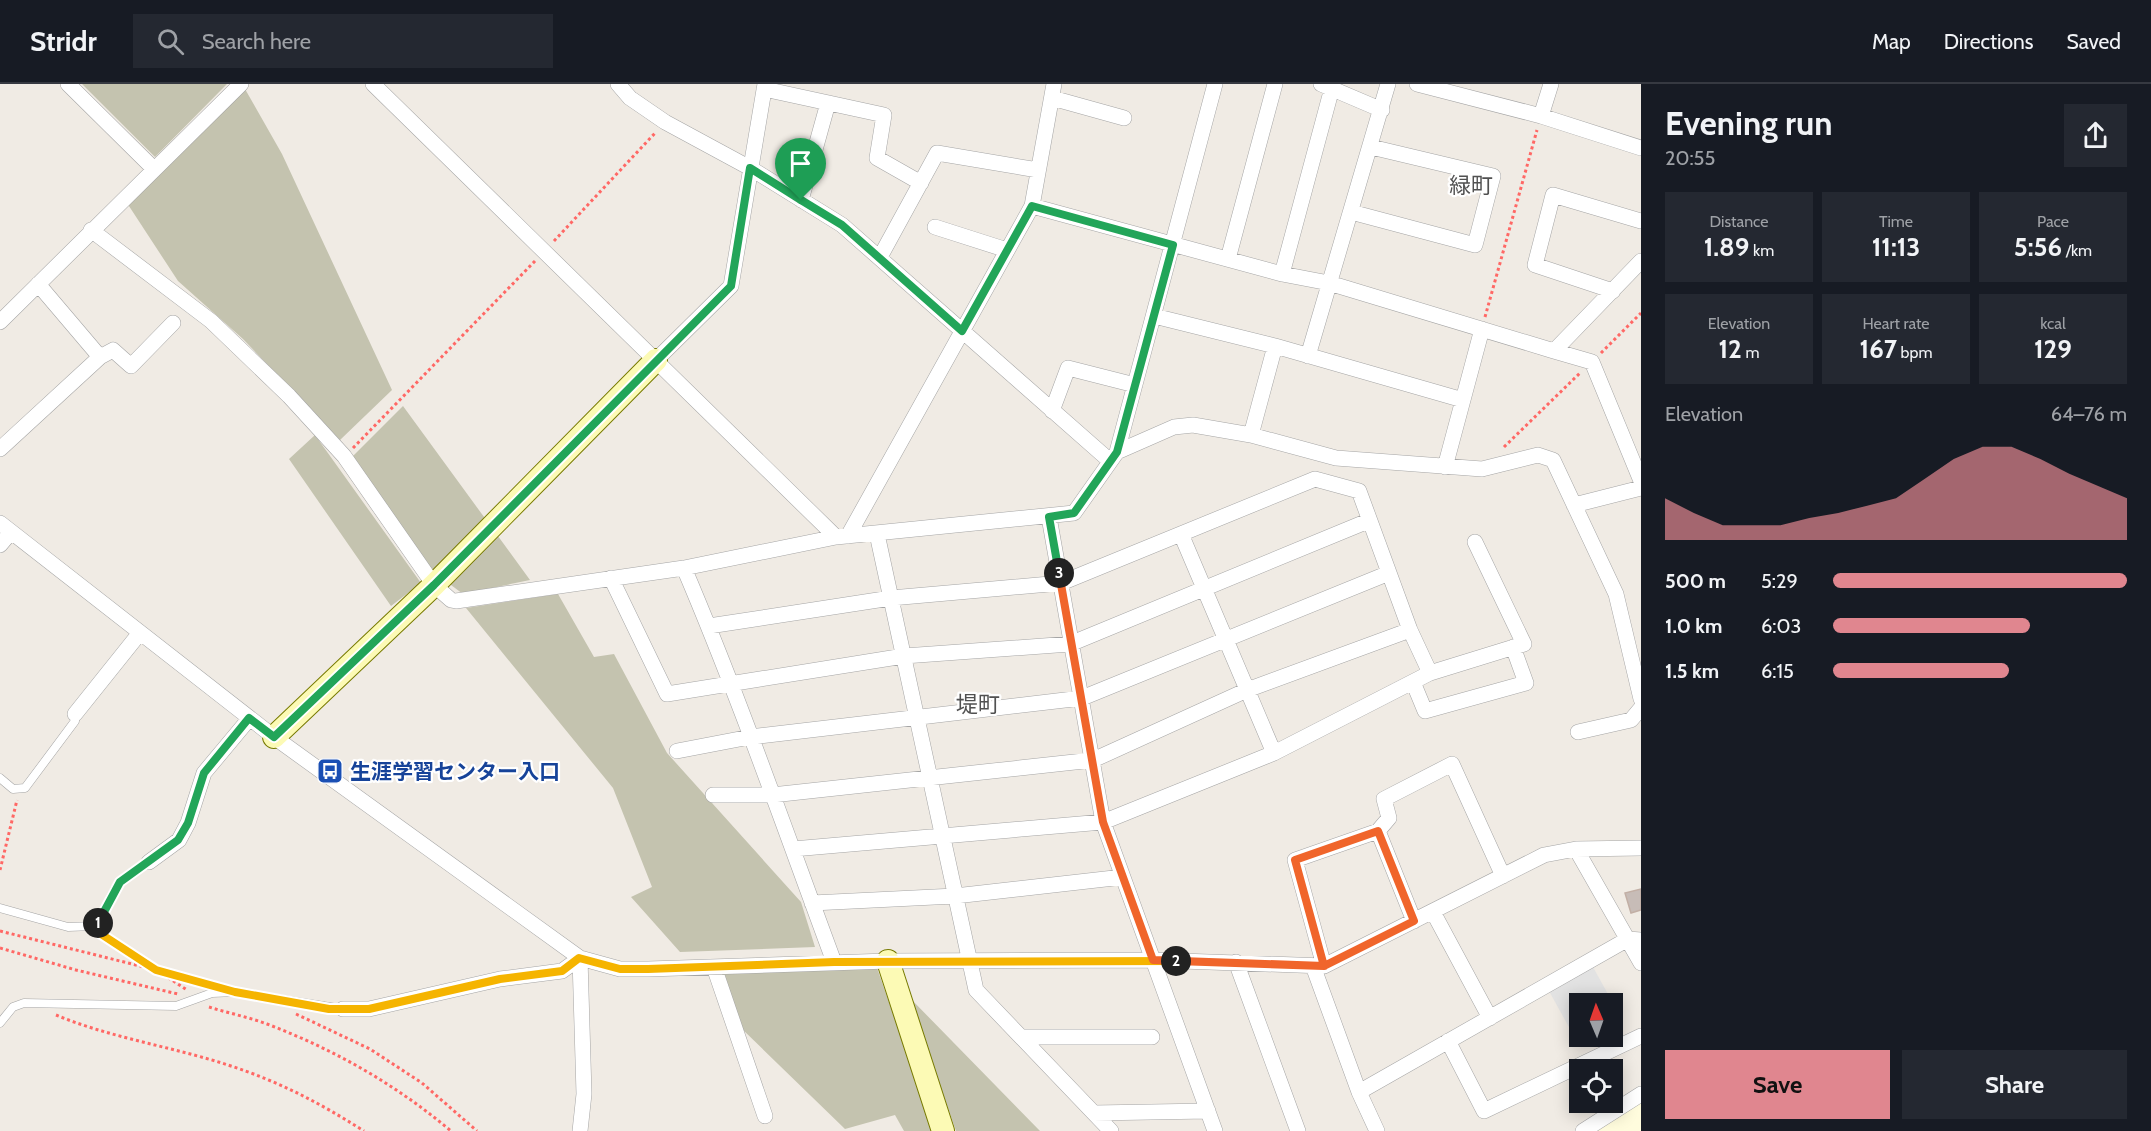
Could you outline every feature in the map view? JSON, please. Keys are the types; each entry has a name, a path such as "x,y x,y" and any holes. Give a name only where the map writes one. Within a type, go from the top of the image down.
{"street":[{"path":"68,84 154,169"},
{"path":"0,322 241,84"},
{"path":"373,84 656,360 842,537"},
{"path":"618,84 630,98 665,122 750,168 842,225 1052,411 1113,456"},
{"path":"92,230 211,321 289,396 344,456 434,585 451,600 456,601 684,568 842,537 1074,513 1113,456 1154,316 1215,84"},
{"path":"1228,260 1275,84"},
{"path":"1308,356 1388,84"},
{"path":"1417,84 1541,117 1641,148"},
{"path":"1541,117 1551,84"},
{"path":"274,737 434,585 731,286 765,86 884,115 877,158 921,183"},
{"path":"1282,274 1327,86 1382,110"},
{"path":"842,537 1032,206 1053,91 1124,118"},
{"path":"801,200 828,103"},
{"path":"1351,212 1475,245 1493,176 1371,147"},
{"path":"880,257 937,153 1038,170"},
{"path":"1613,291 1535,265 1553,195 1641,221"},
{"path":"1032,206 1228,260 1329,284 1592,362 1641,481"},
{"path":"934,227 1006,250"},
{"path":"1554,351 1641,261"},
{"path":"38,284 99,357"},
{"path":"1154,316 1275,346 1463,400"},
{"path":"0,449 99,357 113,350 131,366 172,323"},
{"path":"1445,467 1482,329"},
{"path":"1251,435 1275,346"},
{"path":"1052,411 1068,368 1135,385"},
{"path":"1113,456 1174,427 1193,425 1251,435 1336,458 1482,469 1538,455 1553,460 1616,594 1641,699"},
{"path":"709,626 891,598 1061,583 1316,479 1359,491 1368,521 1410,630 1430,673"},
{"path":"1574,505 1641,488"},
{"path":"1049,517 1103,822 1215,1131"},
{"path":"612,578 667,694 904,656 1070,644 1368,521"},
{"path":"0,544 6,528 274,737 579,958 620,969 888,961 1153,960 1319,966 1544,855 1576,849 1641,848"},
{"path":"878,534 976,990 1111,1131"},
{"path":"1181,534 1274,753"},
{"path":"793,849 1103,822 1274,753 1430,673 1524,644 1475,542"},
{"path":"684,568 733,684 750,737 834,962"},
{"path":"677,751 750,737 1082,698 1389,573"},
{"path":"713,795 772,795 1093,760 1247,690 1410,630"},
{"path":"75,714 139,634"},
{"path":"1413,682 1425,711 1526,683 1513,647"},
{"path":"1578,732 1631,720 1641,708"},
{"path":"149,861 178,840 188,823 204,773 249,718"},
{"path":"1377,1131 1359,1092 1319,966 1295,860 1378,831 1389,818 1384,799 1452,764 1503,876"},
{"path":"1378,831 1414,921"},
{"path":"1576,849 1635,940 1641,963"},
{"path":"812,903 955,896 1123,877"},
{"path":"1432,912 1490,1018"},
{"path":"1359,1092 1635,940"},
{"path":"343,1009 369,1009 500,979 562,971 579,958"},
{"path":"579,958 584,1094 580,1131"},
{"path":"888,961 943,1131"},
{"path":"1236,962 1298,1131"},
{"path":"714,967 765,1116"},
{"path":"1448,1041 1484,1112 1641,1036"},
{"path":"1022,1037 1152,1037"},
{"path":"1583,1131 1641,1094"},
{"path":"1094,1113 1208,1111"}],"lane":[{"path":"0,778 13,789 20,790 39,772 75,721 75,714"},
{"path":"0,908 68,927 94,926 103,918 108,901 120,882 149,861"},
{"path":"0,1023 13,1007 35,1001 167,1006 185,1004 194,998 212,993 235,992 343,1009"}],"path":[{"path":"1482,329 1541,117"},
{"path":"344,456 544,251 665,122"},
{"path":"1482,469 1641,313"},
{"path":"0,870 20,790"},
{"path":"94,926 184,988 203,1004 264,1023 335,1053 410,1098 451,1131"},
{"path":"0,931 235,992"},
{"path":"0,948 76,970 194,998"},
{"path":"35,1001 44,1010 59,1017 265,1078 309,1096 364,1131"},
{"path":"295,1013 370,1048 422,1083 477,1131"}],"shaded area":[{"path":"82,84 227,84 155,157"},
{"path":"245,89 282,154 392,390 340,440 243,339 178,281 127,203"},
{"path":"403,406 530,580 463,594 427,567 353,456"},
{"path":"315,435 421,583 391,606 289,459"},
{"path":"558,594 594,657 614,654 667,753 801,902 815,947 680,952 631,897 652,887 613,788 466,608"},
{"path":"1593,967 1607,993 1569,993 1569,1027 1549,991"},
{"path":"877,968 934,1131 904,1131 895,1115 845,1129 741,1028 722,974"},
{"path":"909,997 1040,1131 956,1131"},
{"path":"1641,1100 1641,1131 1594,1131 1623,1113"}],"building":[{"path":"1641,889 1641,910 1631,913 1625,893"}],"place":[{"name":"生涯学習センター入口","path":"330,771"}],"district":[{"name":"緑町","path":"1471,185"},
{"name":"堤町","path":"978,704"}],"route":[{"path":"801,200 750,168 731,286 434,585 274,737 249,718 204,773 188,823 178,840 120,882 108,901 103,918 94,926 101,934 156,970 235,992 329,1009 369,1009 500,979 562,971 579,958 620,969 834,962 1153,960 1236,962 1324,966 1414,921 1378,831 1295,860 1324,966 1153,960 1103,822 1049,517 1074,513 1117,452 1173,245 1032,206 962,331 842,225 801,200"}]}
